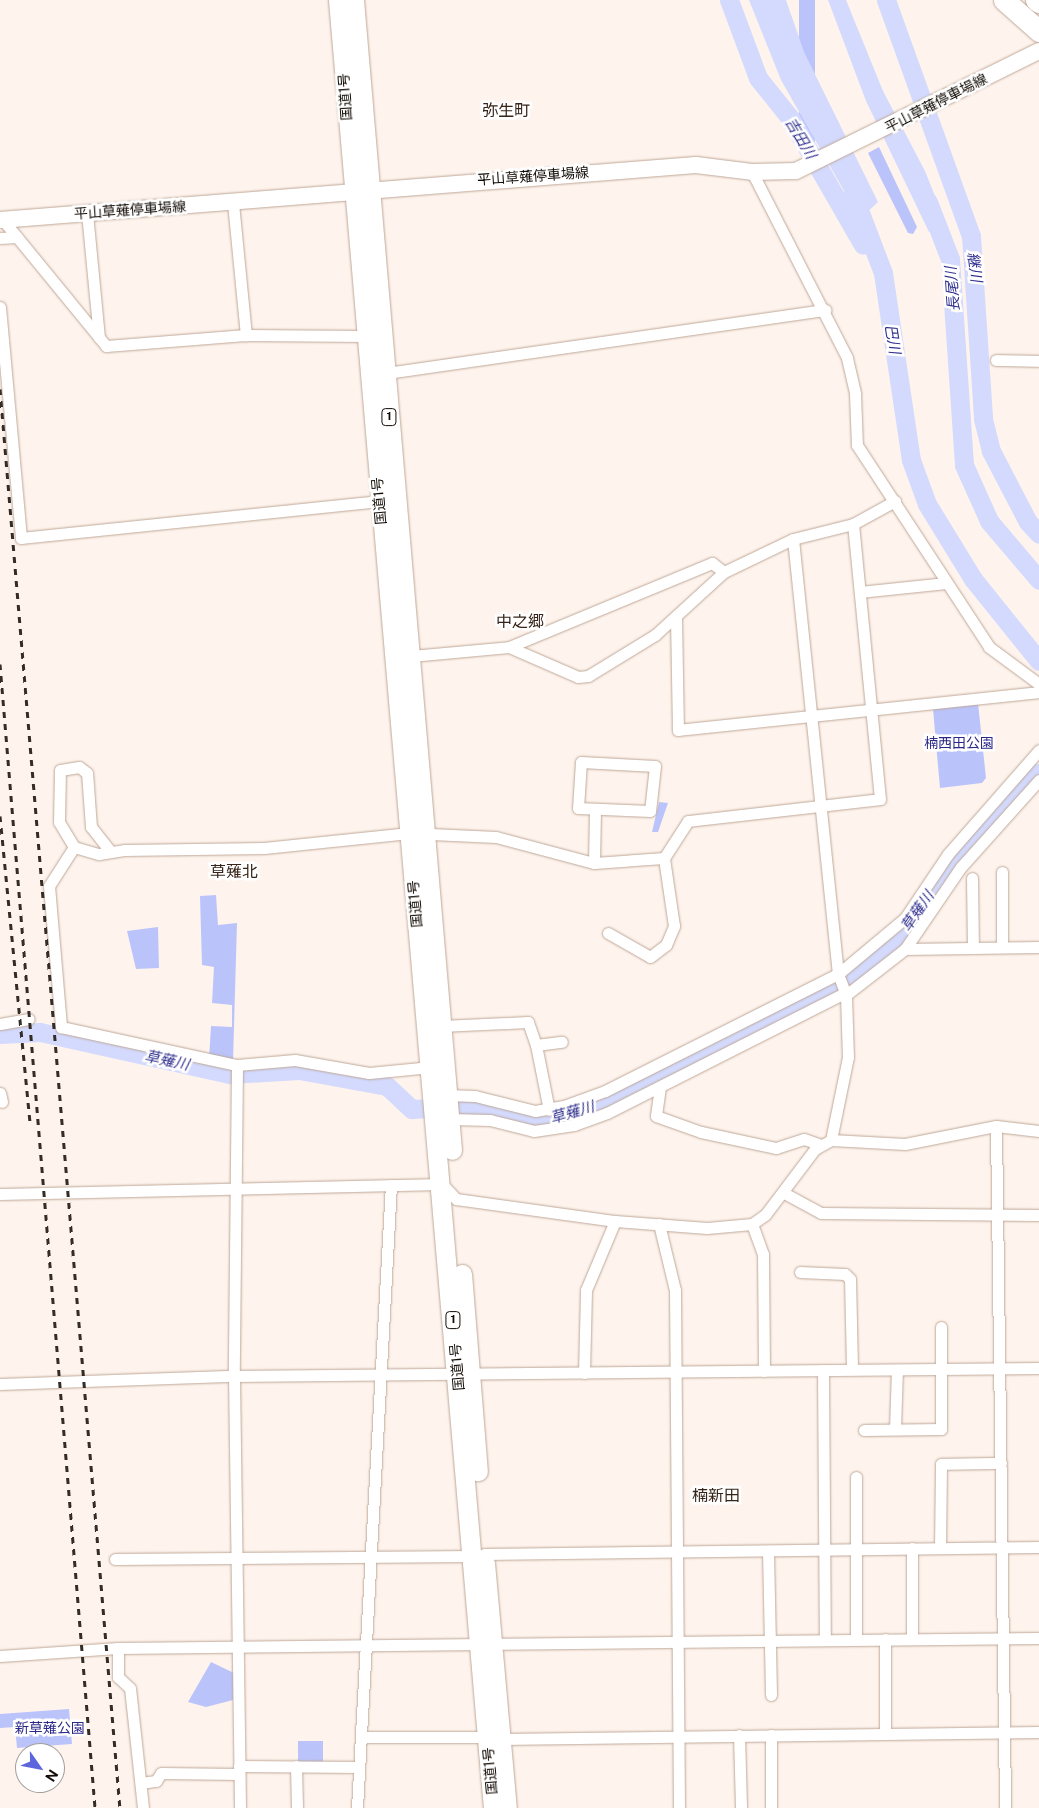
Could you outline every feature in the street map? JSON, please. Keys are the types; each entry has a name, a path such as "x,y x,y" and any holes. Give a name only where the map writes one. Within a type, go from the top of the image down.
{"highway":[{"name":"国道1号","path":"338,0 360,189 377,374 411,656 417,834 431,1067 442,1184 464,1374"},
{"name":"国道1号","path":"354,0 365,336 377,374 380,501 417,834 441,1026 456,1199 464,1374 485,1643 494,1738 507,1808"},
{"path":"1004,0 1039,30"},
{"name":"国道1号","path":"493,1808 494,1738"}],"main road":[{"name":"平山草薙停車場線","path":"1,220 234,203 360,189 696,165 752,172 796,171 813,166 1039,51"}],"street":[{"path":"752,172 825,310 847,358 856,394 853,437 989,647 1039,684"},
{"path":"234,203 246,335"},
{"path":"87,213 99,337"},
{"path":"1,220 17,236 106,346 246,335 365,336"},
{"path":"0,238 17,236"},
{"path":"0,307 21,538 380,501"},
{"path":"377,374 825,310"},
{"path":"996,360 1039,361"},
{"path":"509,647 578,677 588,676 676,617 724,572 793,540 853,524 895,501"},
{"path":"608,933 650,957 666,946 674,926 664,858 688,820 880,799 853,524"},
{"path":"0,1194 442,1184 456,1199 615,1221 707,1228 752,1224 784,1193 826,1143 848,1057 846,994 838,974 793,540"},
{"path":"411,656 509,647 712,563 724,572"},
{"path":"860,592 946,583"},
{"path":"676,617 678,730 1039,692"},
{"path":"447,1095 475,1096 524,1110 549,1110 591,1097 693,1048 838,974 905,918 948,854 1039,750"},
{"path":"581,762 655,766 654,802 650,811 595,809 578,808 581,762"},
{"path":"110,851 91,827 87,773 69,766 60,770 56,798 59,822 74,847 87,854 110,851 264,848 417,834 496,837 594,863 664,858"},
{"path":"449,1119 551,1131 607,1113 846,994 905,948 961,868 1039,780"},
{"path":"594,863 595,809"},
{"path":"74,847 49,886 61,1027 236,1066 295,1060 369,1072 431,1067"},
{"path":"1002,872 1002,947"},
{"path":"972,878 973,948"},
{"path":"905,948 1039,946"},
{"path":"0,1024 29,1019"},
{"path":"441,1026 528,1022 536,1045 549,1110"},
{"path":"536,1045 562,1042"},
{"path":"693,1048 702,1066"},
{"path":"236,1066 233,1189 234,1376 240,1808"},
{"path":"660,1087 656,1116 700,1132 776,1148 804,1139 826,1143 905,1144 996,1126 1039,1131"},
{"path":"996,1126 1005,1808"},
{"path":"357,1808 391,1185"},
{"path":"784,1193 821,1213 1039,1215"},
{"path":"584,1373 586,1290 615,1221"},
{"path":"659,1224 675,1290 679,1808"},
{"path":"752,1224 762,1254 764,1370"},
{"path":"800,1272 846,1274 850,1279 852,1369"},
{"path":"864,1430 941,1429 941,1327"},
{"path":"0,1384 234,1376 1039,1368"},
{"path":"822,1370 825,1640"},
{"path":"895,1429 896,1370"},
{"path":"940,1548 941,1464 1001,1463"},
{"path":"856,1477 856,1640"},
{"path":"115,1559 1039,1547"},
{"path":"912,1548 912,1638"},
{"path":"768,1551 771,1696"},
{"path":"0,1656 118,1648 366,1646 678,1640 770,1641 1039,1638"},
{"path":"885,1639 885,1733"},
{"path":"118,1648 118,1678 130,1688 143,1808"},
{"path":"361,1737 494,1738 1039,1732"},
{"path":"739,1735 741,1808"},
{"path":"771,1735 771,1808"},
{"path":"140,1783 156,1781 162,1773 296,1766 359,1766"},
{"path":"296,1766 297,1808"}],"green space":[{"path":"799,0 815,0 815,148 799,148"},
{"path":"879,147 917,227 913,234 908,233 868,153"},
{"name":"楠西田公園","path":"978,703 986,778 982,783 940,788 933,709"},
{"path":"659,802 668,803 658,832 652,832"},
{"path":"216,895 218,925 237,923 233,1062 209,1059 211,1026 232,1027 232,1005 212,1003 214,967 202,965 200,896"},
{"path":"158,927 159,968 136,969 127,931"},
{"path":"211,1662 234,1673 233,1700 206,1707 188,1702"},
{"name":"新草薙公園","path":"69,1709 72,1744 17,1743 15,1727 0,1728 0,1714"},
{"path":"298,1741 323,1741 323,1762 298,1762"}],"shaded area":[{"path":"749,0 786,0 804,52 878,202 860,219 781,80"},
{"path":"828,0 846,0 883,91 925,171 945,221 929,232 866,101"}],"waterway":[{"name":"吉田川","path":"729,0 758,78 790,118 863,245"},
{"name":"継川","path":"886,0 971,236 983,419 991,451 1028,522 1039,534"},
{"name":"巴川","path":"853,194 883,273 911,460 927,504 973,579 1039,661"},
{"name":"長尾川","path":"928,202 950,259 964,465 989,521 1039,580"},
{"name":"草薙川","path":"0,1034 40,1032 230,1074 299,1070 387,1086 412,1109 462,1106 521,1120 555,1120 609,1101 852,976 898,939 956,855 1039,773"}],"railway":[{"path":"0,389 120,1808"},
{"path":"0,664 95,1808"},
{"path":"0,816 30,1123"}],"district":[{"name":"弥生町","path":"506,111"},
{"name":"中之郷","path":"520,622"},
{"name":"草薙北","path":"234,872"},
{"name":"楠新田","path":"716,1496"}]}
